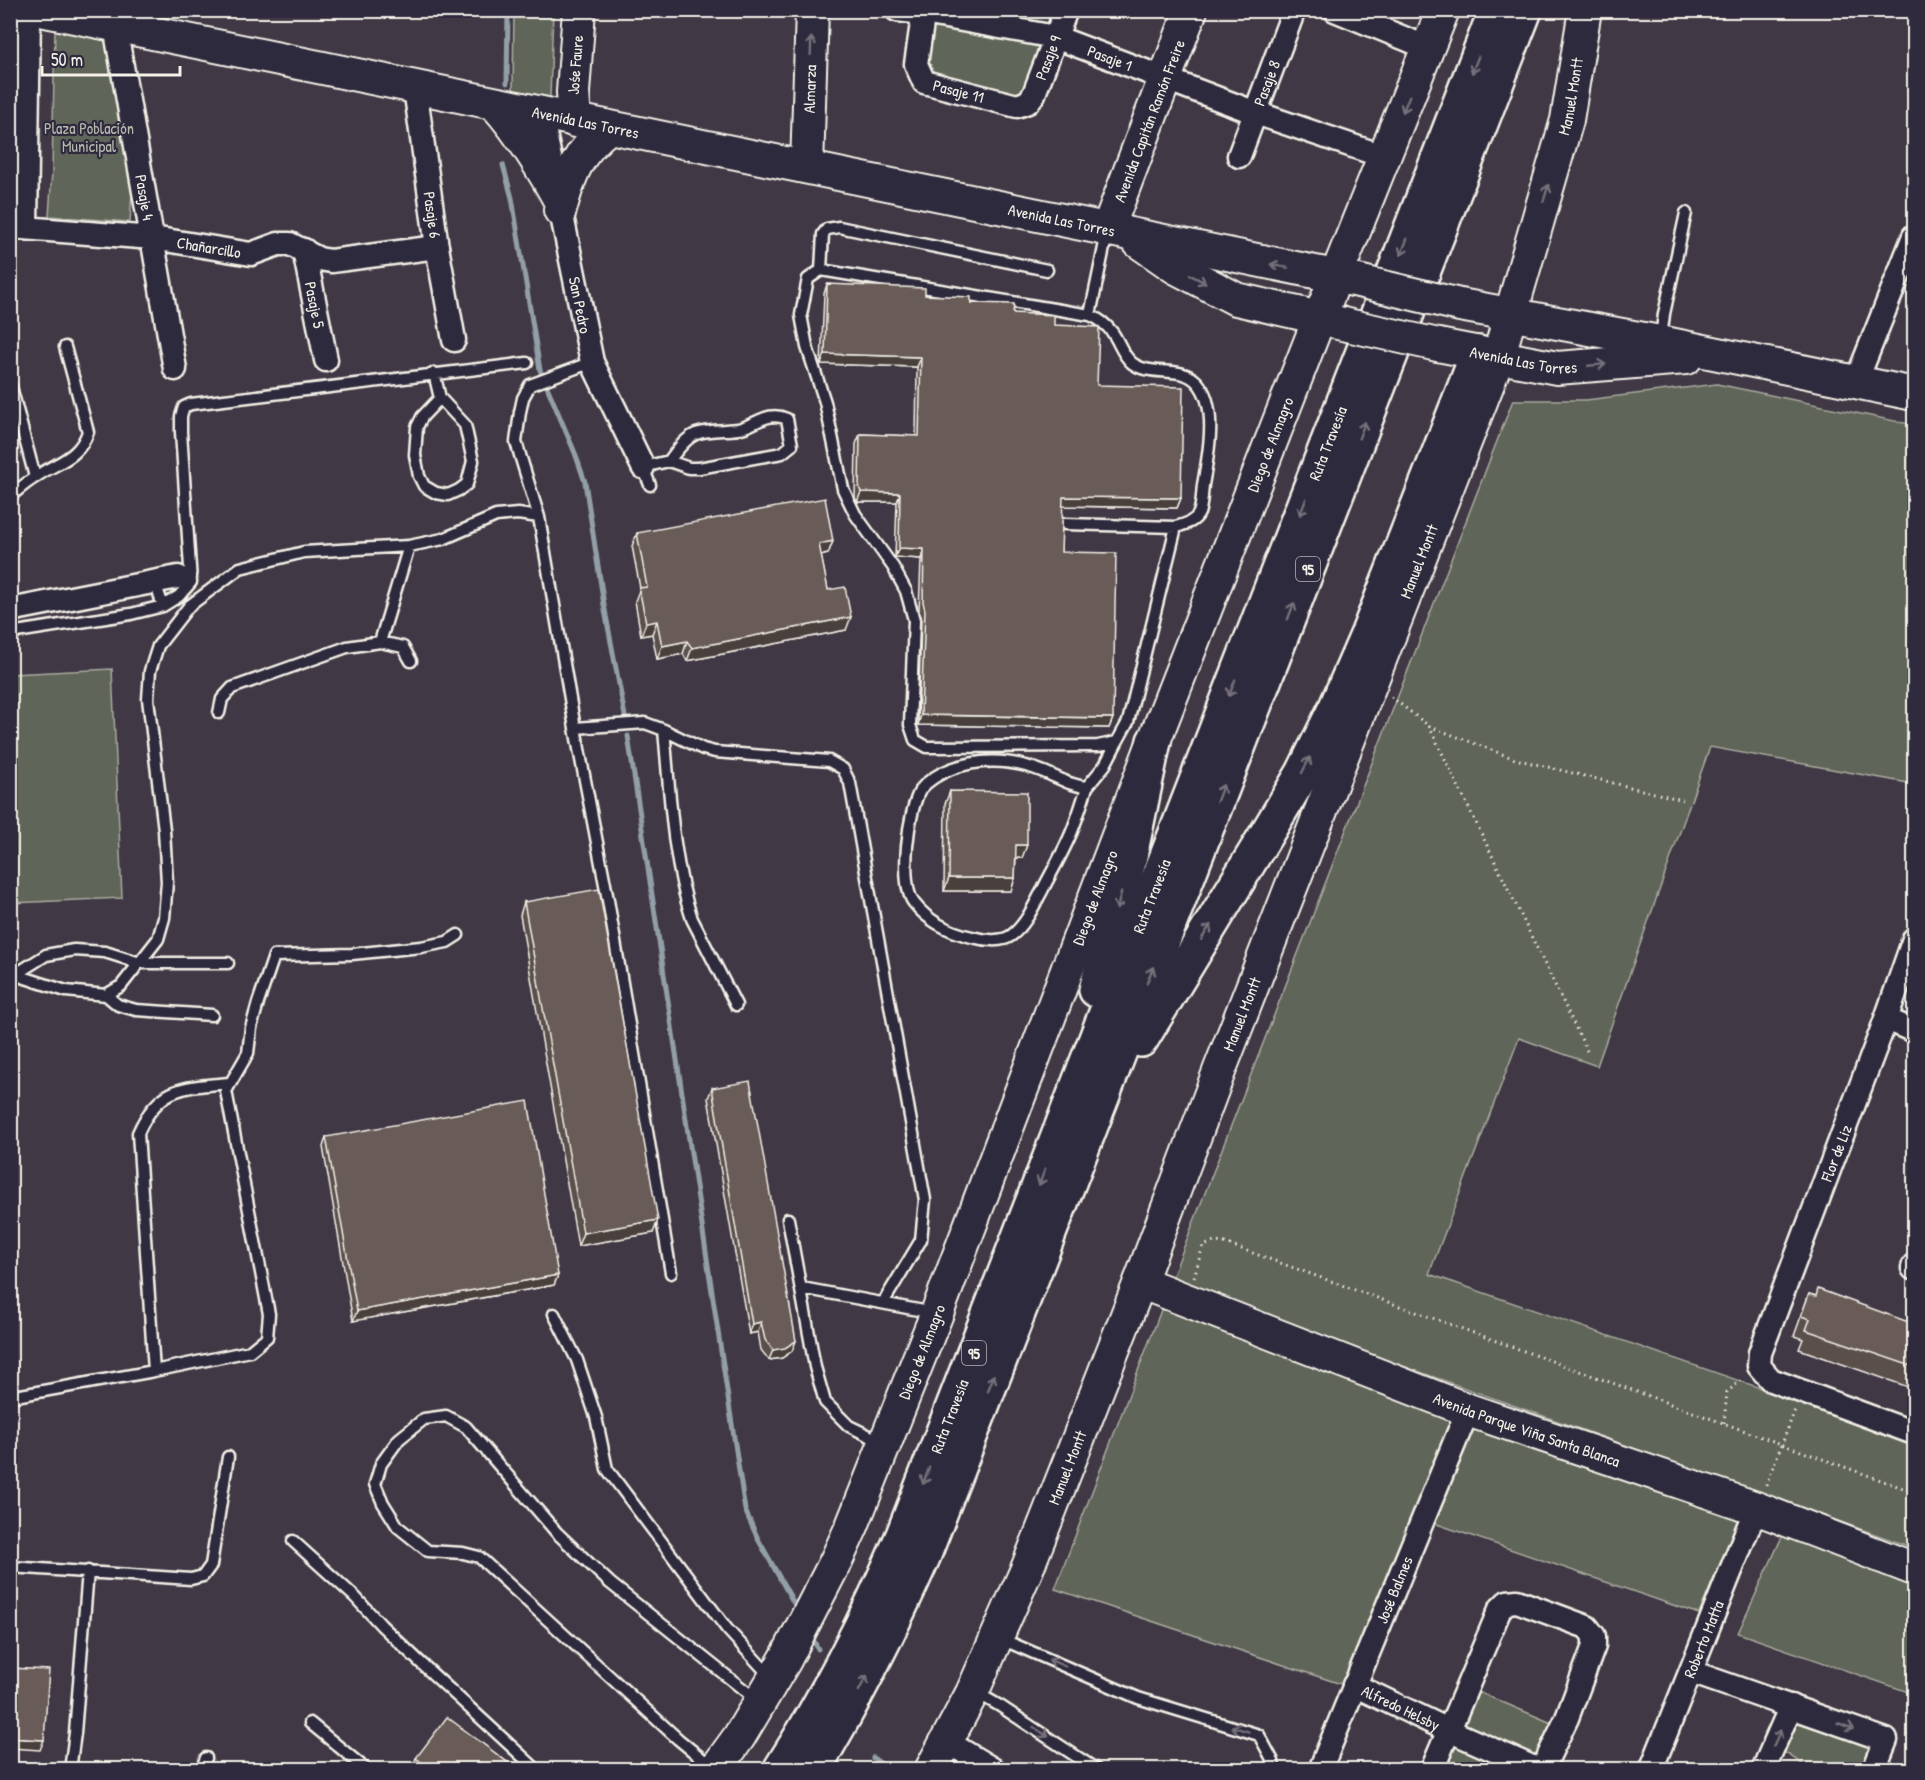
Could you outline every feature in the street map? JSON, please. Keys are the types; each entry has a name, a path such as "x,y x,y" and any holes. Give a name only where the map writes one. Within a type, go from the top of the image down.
{"highway":[{"name":"Ruta Travesía","path":"780,1770 821,1729 874,1662 924,1555 1077,1125 1496,10"},
{"name":"Ruta Travesía","path":"1077,1125 1525,10"},
{"path":"1077,1125 1193,953 1303,772 1335,709 1488,355"},
{"path":"1077,1125 1155,741"},
{"name":"Ruta Travesía","path":"813,1770 821,1729"},
{"path":"768,1770 821,1729"},
{"path":"821,1729 822,1770"}],"main road":[{"name":"Avenida Las Torres","path":"41,10 807,167 1460,305 1660,342 1914,394"},
{"name":"Jośe Faure","path":"575,121 573,92 579,10"},
{"name":"Almarza","path":"807,167 812,10"},
{"name":"Avenida Capitán Ramón Freire","path":"1119,233 1165,78 1191,10"},
{"name":"Diego de Almagro","path":"715,1769 767,1691 836,1561 886,1444 1155,741 1345,279 1384,158 1443,10"},
{"name":"Manuel Montt","path":"931,1770 972,1693 1027,1569 1372,680 1528,249 1568,120 1585,10"},
{"path":"496,105 514,125 531,150 559,204"},
{"path":"559,204 568,178 578,159 592,141 609,128"},
{"name":"Avenida Las Torres","path":"1119,233 1175,267 1236,298 1438,345 1557,368 1723,355"},
{"name":"Avenida Parque Viña Santa Blanca","path":"1140,1282 1186,1302 1468,1410 1756,1508 1914,1569"}],"street":[{"path":"18,228 29,10"},
{"name":"Pasaje 1","path":"897,10 924,12 1055,38 1384,158"},
{"name":"Pasaje 9","path":"1028,102 1034,94 1066,10"},
{"name":"Pasaje 8","path":"1239,156 1294,10"},
{"path":"1335,10 1428,48"},
{"name":"Pasaje 11","path":"924,12 916,64 924,81 1017,106 1028,102"},
{"name":"Pasaje 4","path":"115,26 175,369"},
{"name":"Pasaje 6","path":"415,88 437,247 454,340"},
{"name":"San Pedro","path":"541,114 559,204 585,364 647,476"},
{"name":"Chañarcillo","path":"18,228 153,238 251,254 278,244 290,244 319,259 331,261 437,247"},
{"path":"1856,382 1914,236"},
{"name":"Pasaje 5","path":"304,250 326,360"},
{"path":"10,610 178,577"},
{"name":"Flor de Liz","path":"1759,1366 1760,1353 1914,939"},
{"path":"1886,1019 1914,1031"},
{"path":"1759,1366 1771,1380 1914,1433"},
{"name":"José Balmes","path":"1320,1770 1468,1410"},
{"name":"Roberto Matta","path":"1651,1770 1756,1508"},
{"path":"1432,1770 1500,1609 1506,1602 1516,1601 1587,1627 1594,1636 1594,1646 1567,1718 1541,1770"},
{"path":"1691,1672 1886,1740 1874,1770"},
{"name":"Alfredo Helsby","path":"1354,1685 1448,1730 1541,1770"},
{"path":"1763,1770 1791,1706"},
{"path":"946,1741 994,1770"}],"lane":[{"path":"1660,342 1686,213"},
{"path":"821,270 823,234 827,229 839,227 1047,270"},
{"path":"1090,315 1119,233"},
{"path":"1065,524 1176,527 1189,523 1199,514 1210,442 1210,412 1203,390 1191,376 1143,368 1132,363 1113,333 1102,321 1090,315 821,270 808,279 801,315 807,347 825,402 843,489 855,514 893,567 906,591 914,620 910,724 915,740 927,747 1098,746 1117,742"},
{"path":"10,496 35,477 78,451 88,432 66,347"},
{"path":"10,633 131,614 164,606 179,596 191,582 181,432 181,416 184,407 191,404 526,363"},
{"path":"585,364 530,385 523,398 516,442 539,517 575,728 608,900 671,1272"},
{"path":"434,374 440,398 465,425 473,461 467,484 448,495 436,493 424,486 415,455 417,427 422,417 440,398"},
{"path":"10,383 35,477"},
{"path":"647,476 669,461 694,435 751,426 768,416 778,415 787,419 790,428 792,445 782,453 699,468 689,468 669,461"},
{"path":"106,995 121,986 140,963 158,939 164,918 167,882 164,830 148,699 150,671 158,646 189,606 240,568 304,552 409,546 443,538 496,516 518,514 539,517"},
{"path":"1087,787 1076,786 1015,762 992,761 950,769 932,778 921,790 914,810 906,855 906,881 913,902 932,920 956,933 983,940 1009,938 1024,923 1074,827 1087,787 1105,765 1128,722 1176,527"},
{"path":"380,642 409,546"},
{"path":"154,582 164,606"},
{"path":"219,713 222,699 232,688 347,647 380,642 403,647 411,661"},
{"path":"575,728 645,723 703,749 715,752 829,762 843,769 850,783 925,1200 921,1240 883,1303"},
{"path":"664,730 673,830 687,905 736,1005"},
{"path":"10,1397 250,1351 267,1337 269,1314 226,1091 248,1053 251,1028 274,956 352,954 421,947 447,942 458,934"},
{"path":"13,973 46,955 74,950 105,952 140,963 228,963"},
{"path":"13,973 66,991 106,995 118,1005 136,1010 212,1015"},
{"path":"154,1371 138,1133 147,1113 160,1099 186,1087 230,1083"},
{"path":"788,1219 814,1367 825,1401 849,1426 886,1444"},
{"path":"801,1288 937,1313"},
{"path":"554,1314 577,1360 596,1417 607,1469 727,1629 767,1691"},
{"path":"715,1769 678,1740 479,1557 463,1553 428,1551 398,1527 375,1484 381,1464 399,1439 424,1419 446,1416 466,1427 558,1533 610,1583 767,1691"},
{"path":"10,1567 88,1570 191,1579 203,1576 211,1565 228,1457"},
{"path":"293,1541 537,1770"},
{"path":"70,1770 88,1570"},
{"path":"996,1640 1013,1644 1138,1698 1259,1735 1273,1761 1274,1770"},
{"path":"972,1693 1000,1706 1097,1770"},
{"path":"310,1723 367,1770"},
{"path":"201,1770 206,1758"}],"path":[{"path":"1372,680 1429,726 1515,759 1683,800"},
{"path":"1429,726 1587,1051"},
{"path":"1186,1302 1203,1246 1214,1242 1225,1243 1914,1491"},
{"path":"1724,1423 1727,1392 1759,1366"},
{"path":"1756,1508 1802,1392"}],"green space":[{"path":"514,11 553,11 550,97 513,90"},
{"path":"924,13 1055,37 1028,102 924,82"},
{"name":"Plaza Población Municipal","path":"55,29 110,37 133,178 130,222 49,216"},
{"path":"1717,384 1914,425 1914,784 1710,747 1597,1066 1519,1038 1429,1274 1914,1441 1914,1548 1170,1283 1513,400 1586,400"},
{"path":"112,669 122,898 11,903 11,674"},
{"path":"1166,1297 1459,1403 1344,1685 1055,1589"},
{"path":"1475,1425 1740,1515 1699,1614 1431,1522"},
{"path":"1786,1528 1914,1576 1914,1694 1738,1633"},
{"path":"1476,1691 1554,1724 1533,1769 1446,1770"},
{"path":"1798,1722 1870,1748 1861,1769 1810,1769 1784,1752"}],"building":[{"path":"827,284 925,288 925,295 971,297 971,303 1014,304 1013,313 1054,315 1054,325 1099,327 1097,385 1183,387 1181,498 1063,497 1061,552 1116,553 1113,718 921,715 925,610 923,602 924,549 899,548 900,493 861,492 859,487 860,434 919,436 921,357 825,354"},
{"path":"825,498 833,541 819,544 828,590 845,587 851,617 692,648 687,641 662,646 657,621 646,623 639,588 647,587 637,533"},
{"path":"950,791 1027,792 1027,845 1016,845 1015,878 949,878"},
{"path":"599,889 658,1220 583,1233 524,902"},
{"path":"750,1081 796,1341 785,1348 773,1350 765,1340 761,1322 752,1324 712,1088"},
{"path":"528,1101 558,1275 357,1311 326,1137"},
{"path":"1818,1289 1914,1324 1914,1367 1806,1330 1810,1319 1801,1316 1809,1294 1816,1296"},
{"path":"10,1668 49,1670 44,1740 10,1738"},
{"path":"447,1717 518,1770 431,1770 416,1758"}],"waterway":[{"path":"507,83 508,10"},
{"path":"503,165 512,198 540,370 585,482 604,605 625,716"},
{"path":"628,736 745,1510 758,1539 796,1607"},
{"path":"812,1637 818,1649"},
{"path":"873,1758 890,1770"}]}
